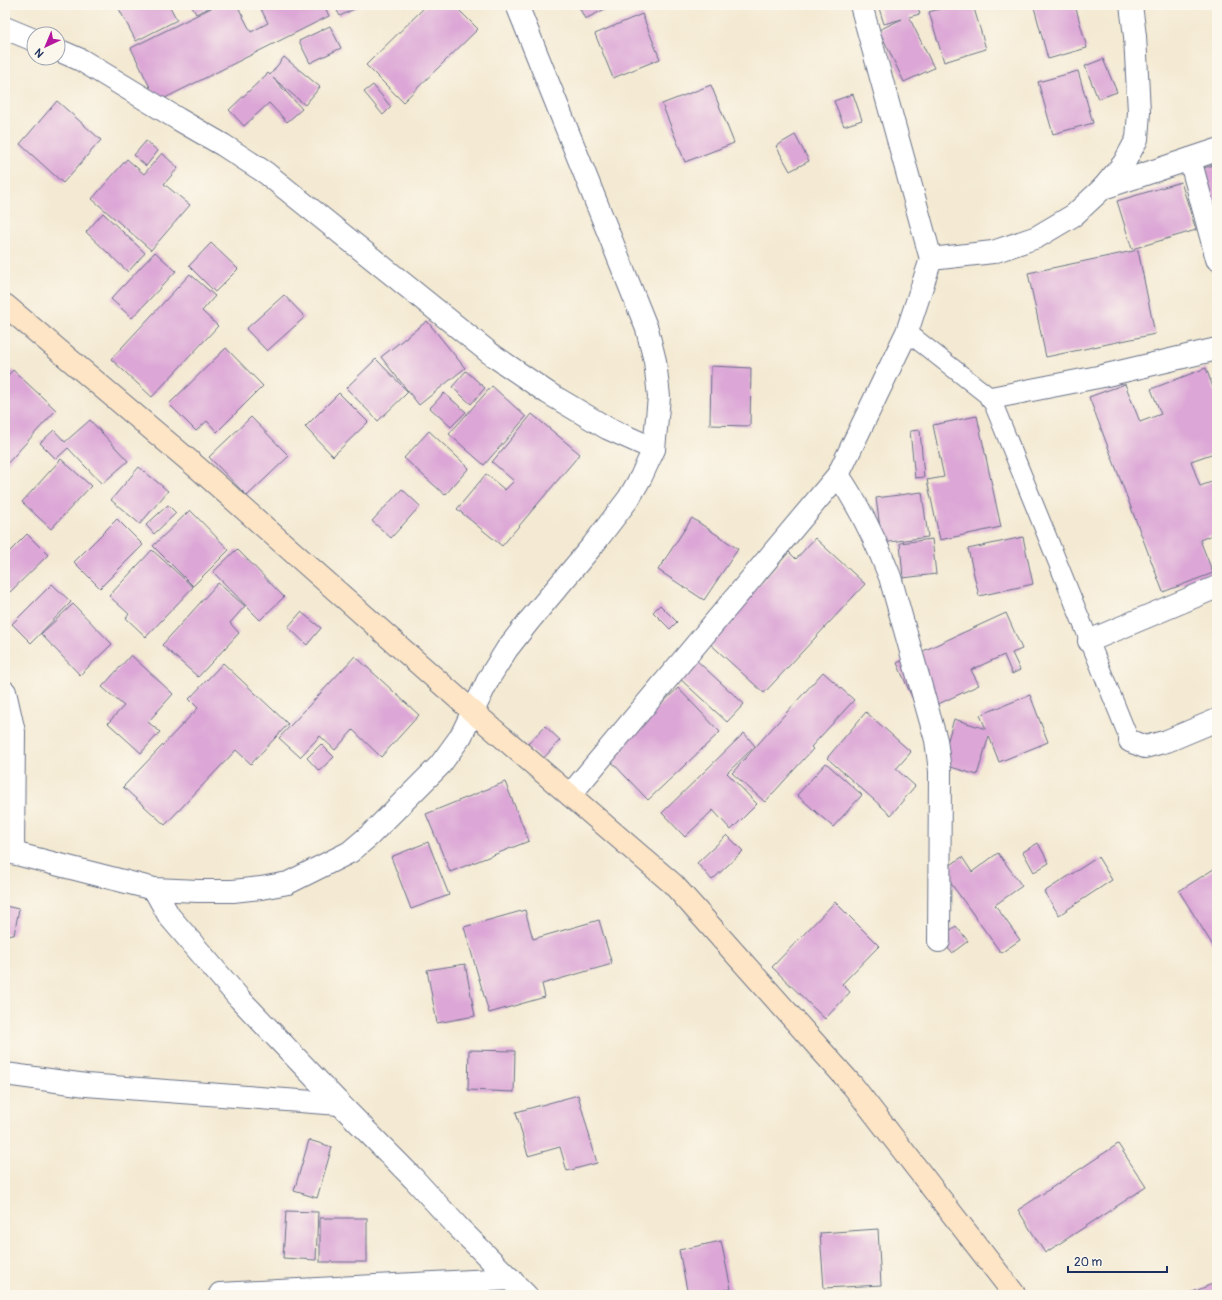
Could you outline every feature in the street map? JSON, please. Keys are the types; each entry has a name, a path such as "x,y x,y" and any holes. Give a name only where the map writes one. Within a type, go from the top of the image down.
{"main road":[{"path":"5,305 199,469 472,711 673,884 853,1086 1015,1295"}],"street":[{"path":"5,692 14,732 9,852 154,889 198,892 233,891 288,883 350,852 370,835 440,766 461,736 489,678 507,649 529,620 593,545 629,498 654,449 659,397 655,362 648,329 516,5"},
{"path":"570,795 838,475 907,332 931,259 861,5"},
{"path":"931,259 993,252 1038,237 1074,215 1103,188 1124,163 1137,139 1139,112 1135,36 1130,5"},
{"path":"5,28 26,37"},
{"path":"66,53 81,60 178,119 223,144 266,172 491,354 548,393 607,428 654,449"},
{"path":"1103,188 1217,150"},
{"path":"1190,159 1217,259"},
{"path":"991,398 1098,377 1217,350"},
{"path":"838,475 853,496 890,577 936,740 940,771 939,941"},
{"path":"1089,641 1217,587"},
{"path":"1130,741 1145,747 1167,741 1217,720"},
{"path":"154,889 169,916 240,998 340,1104 414,1179 458,1227 526,1295"},
{"path":"5,1074 86,1085 340,1104"},
{"path":"220,1294 510,1279"}],"lane":[{"path":"907,332 991,398 1130,741"}],"building":[{"path":"117,5 169,5 177,20 136,41"},
{"path":"191,5 215,5 196,14"},
{"path":"217,5 237,5 251,32 268,23 259,5 324,5 329,16 157,102 131,48"},
{"path":"334,5 362,5 340,16"},
{"path":"427,5 454,5 478,29 403,102 366,65"},
{"path":"578,5 613,5 585,19"},
{"path":"878,5 917,5 920,14 909,17 934,68 904,82 879,30 902,19 884,24"},
{"path":"952,5 973,5 986,49 944,62 929,12"},
{"path":"1042,5 1075,5 1087,48 1048,59 1034,7"},
{"path":"642,14 660,59 613,78 595,34"},
{"path":"330,26 341,48 310,63 299,41"},
{"path":"284,57 320,87 305,105 273,78 302,109 287,122 269,103 244,126 229,110 268,73 270,75"},
{"path":"1103,59 1117,92 1098,99 1085,66"},
{"path":"1078,71 1093,123 1053,134 1038,82"},
{"path":"373,85 391,107 383,115 364,92"},
{"path":"711,85 734,143 685,162 662,104"},
{"path":"853,94 862,120 844,126 834,101"},
{"path":"57,101 101,140 63,183 20,144"},
{"path":"795,135 809,161 790,171 776,146"},
{"path":"146,141 158,151 146,166 134,155"},
{"path":"162,153 178,168 164,184 190,205 151,250 92,199 127,159 144,174"},
{"path":"1217,164 1217,213 1201,218 1187,173"},
{"path":"1181,182 1196,230 1132,249 1117,201"},
{"path":"103,213 145,253 128,272 86,232"},
{"path":"211,243 238,269 215,292 189,266"},
{"path":"1138,250 1155,334 1046,357 1028,273"},
{"path":"155,252 176,271 132,318 111,299"},
{"path":"190,274 215,296 202,311 218,326 152,397 111,359"},
{"path":"284,295 305,317 267,351 246,329"},
{"path":"427,321 465,368 419,405 381,357"},
{"path":"226,348 263,386 217,432 207,421 196,431 169,404"},
{"path":"376,359 408,392 378,421 346,388"},
{"path":"711,366 751,368 750,426 710,425"},
{"path":"1206,368 1217,398 1217,452 1191,461 1200,486 1217,480 1217,533 1200,540 1213,573 1163,592 1089,397 1125,384 1140,422 1161,414 1151,389"},
{"path":"13,370 56,410 5,466 5,378"},
{"path":"466,371 485,388 471,404 452,387"},
{"path":"492,386 526,417 484,465 449,434"},
{"path":"339,393 368,422 333,456 305,427"},
{"path":"444,393 466,412 451,427 430,408"},
{"path":"532,414 580,454 502,546 457,509 486,474 505,490 514,481 492,462"},
{"path":"977,416 1001,527 940,540 927,480 944,477 933,425"},
{"path":"251,417 289,456 247,496 209,457"},
{"path":"90,420 128,461 102,484 68,448 56,459 40,443 54,430 65,442"},
{"path":"920,430 924,477 915,478 910,431"},
{"path":"429,431 469,468 445,495 404,458"},
{"path":"61,459 91,486 51,529 22,502"},
{"path":"139,467 168,491 140,524 111,500"},
{"path":"402,489 420,506 391,538 372,521"},
{"path":"922,492 928,537 882,543 876,498"},
{"path":"168,505 176,513 154,534 146,525"},
{"path":"190,510 229,550 193,586 153,546"},
{"path":"692,518 738,549 704,600 658,570"},
{"path":"117,519 143,545 100,588 74,562"},
{"path":"27,534 48,555 10,592 5,587 5,556"},
{"path":"1023,537 1033,584 979,596 968,549"},
{"path":"815,538 865,584 764,693 707,641 789,552 796,559"},
{"path":"932,539 936,574 903,578 900,543"},
{"path":"237,549 284,597 260,620 213,572"},
{"path":"152,550 193,587 146,637 126,618 129,614 109,596"},
{"path":"218,583 245,606 230,623 239,633 198,677 162,645"},
{"path":"52,584 71,602 31,643 12,624"},
{"path":"73,604 112,644 80,675 41,634"},
{"path":"660,605 677,622 670,629 653,612"},
{"path":"301,612 321,628 307,645 288,627"},
{"path":"1006,613 1022,649 1012,653 1020,670 1012,674 1004,655 971,670 979,685 919,713 897,663"},
{"path":"131,655 173,694 148,722 160,732 141,753 108,723 124,706 102,687"},
{"path":"355,656 419,715 381,757 353,730 335,750 320,736 300,757 279,738"},
{"path":"695,659 744,704 727,722 678,677"},
{"path":"223,663 288,724 251,764 236,750 165,825 123,787 198,708 189,699"},
{"path":"823,672 854,700 811,747 813,749 765,802 732,773"},
{"path":"678,688 720,732 648,800 606,756"},
{"path":"1030,695 1048,742 999,762 989,736 977,775 941,764 954,719 986,729 980,715"},
{"path":"866,712 911,752 896,769 915,786 891,815 827,758"},
{"path":"545,726 560,740 542,760 526,746"},
{"path":"744,733 755,746 727,773 757,804 731,830 713,810 685,837 662,813"},
{"path":"321,744 334,757 319,771 307,758"},
{"path":"826,763 862,795 833,827 797,795"},
{"path":"505,782 529,841 450,872 426,814"},
{"path":"727,835 743,851 712,880 697,863"},
{"path":"428,842 449,895 411,909 391,857"},
{"path":"1038,843 1049,863 1034,872 1023,852"},
{"path":"998,853 1022,886 995,905 1020,940 1001,953 942,871 962,857 972,872"},
{"path":"1098,857 1112,880 1059,915 1044,892"},
{"path":"1217,867 1217,952 1179,891"},
{"path":"835,902 879,946 842,984 850,992 825,1019 772,967"},
{"path":"5,906 19,909 14,935 5,934"},
{"path":"525,910 533,939 599,920 612,964 542,984 545,997 489,1013 464,927"},
{"path":"956,926 968,941 952,953 940,938"},
{"path":"465,964 475,1016 437,1023 427,970"},
{"path":"469,1050 515,1051 514,1092 468,1090"},
{"path":"578,1095 597,1163 567,1171 560,1147 528,1156 516,1112"},
{"path":"309,1140 332,1147 317,1198 294,1191"},
{"path":"1118,1144 1146,1187 1045,1253 1018,1210"},
{"path":"286,1211 318,1212 316,1260 283,1258"},
{"path":"320,1218 367,1218 367,1262 320,1262"},
{"path":"878,1229 881,1285 824,1288 820,1233"},
{"path":"721,1241 731,1289 703,1295 688,1295 679,1250"},
{"path":"1217,1282 1217,1295 1186,1295"}]}
